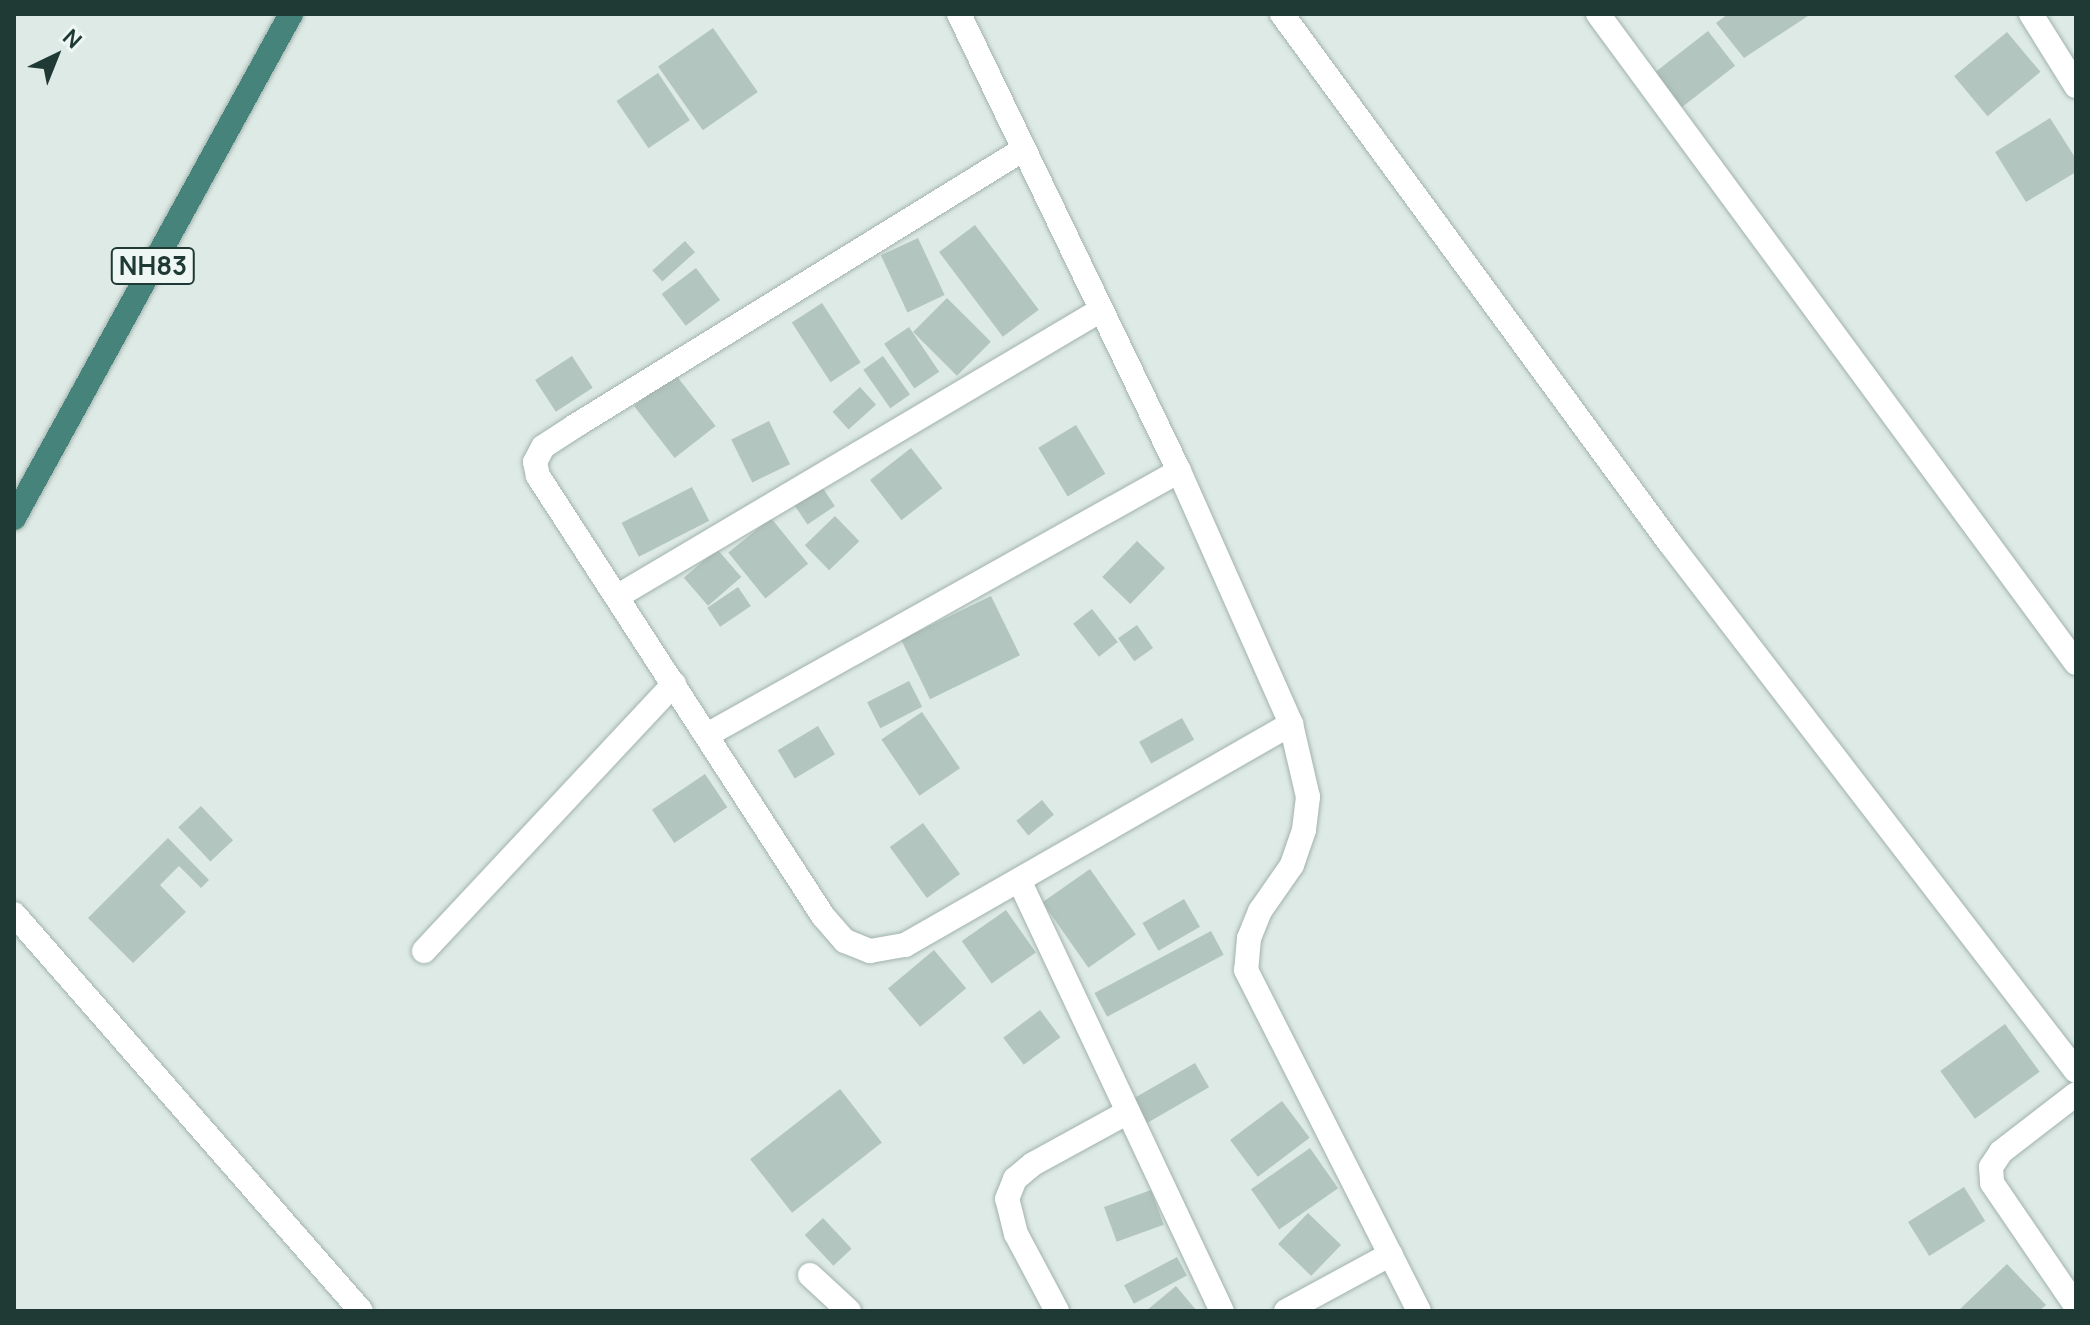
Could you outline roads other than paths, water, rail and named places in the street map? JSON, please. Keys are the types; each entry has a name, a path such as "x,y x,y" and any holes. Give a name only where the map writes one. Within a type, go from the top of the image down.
{"highway":[{"name":"NH83","path":"14,518 291,14"}],"street":[{"path":"959,14 1179,471 1291,724 1308,797 1304,830 1292,865 1260,911 1249,938 1246,970 1419,1311"},
{"path":"1282,14 1669,542 2076,1071"},
{"path":"1598,14 2076,663"},
{"path":"2031,14 2076,86"},
{"path":"1024,149 543,447 535,462 538,476 845,941 870,951 905,945 1291,724"},
{"path":"618,596 1101,310"},
{"path":"707,735 1179,471"},
{"path":"424,951 674,684"},
{"path":"1019,880 1222,1311"},
{"path":"14,914 361,1311"},
{"path":"2076,1094 2001,1152 1991,1167 1999,1195 2076,1306"},
{"path":"1057,1311 1016,1234 1007,1199 1015,1179 1033,1164 1128,1112"},
{"path":"1286,1311 1391,1254"},
{"path":"810,1275 849,1311"}]}
